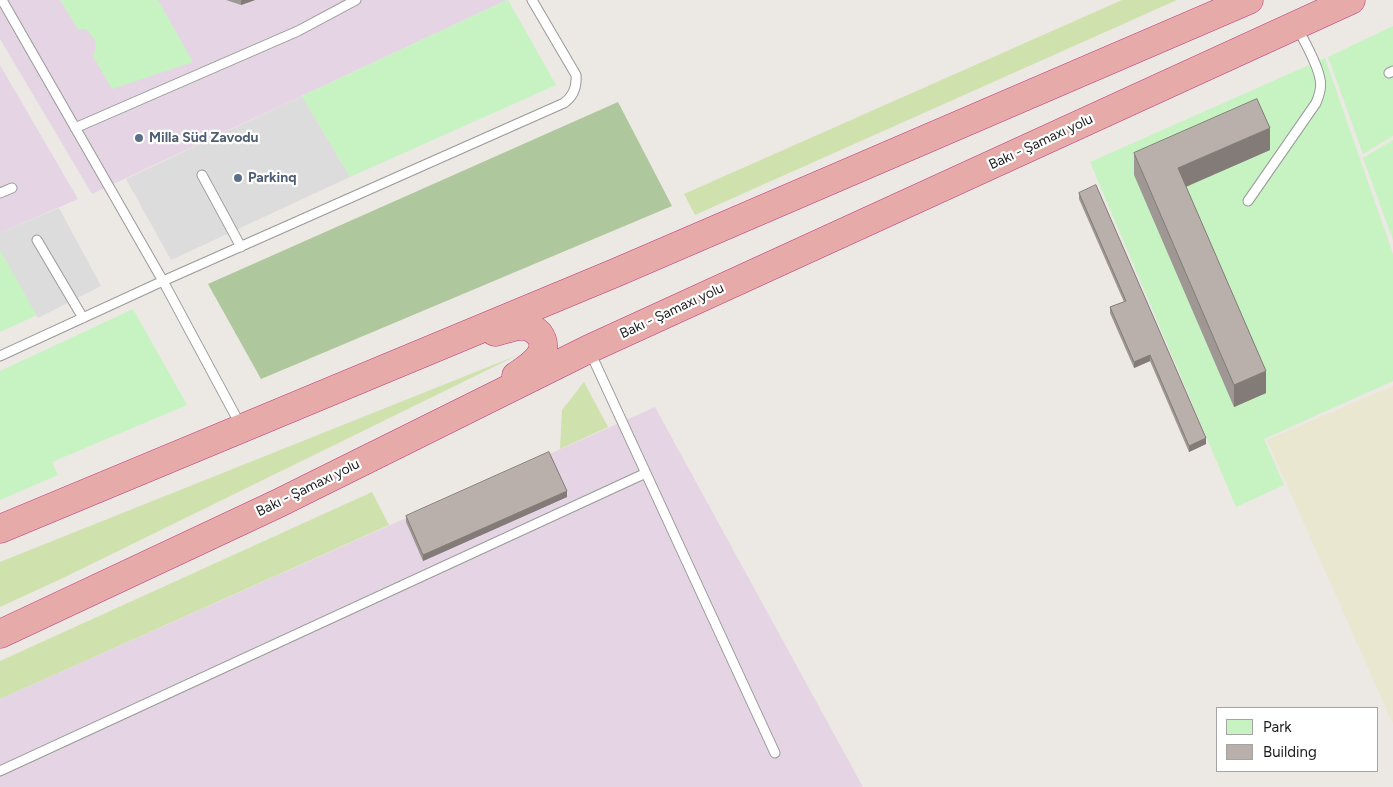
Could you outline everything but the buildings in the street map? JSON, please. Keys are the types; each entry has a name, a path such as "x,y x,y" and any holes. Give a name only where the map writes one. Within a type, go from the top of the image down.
{"highway":[{"path":"4,528 615,273 1249,0"},
{"name":"Bakı - Şamaxı yolu","path":"0,634 279,503 589,349 1351,0"},
{"path":"440,346 526,326 535,330 542,338 544,347 540,357 532,365 452,417"},
{"path":"0,629 48,612"}],"lane":[{"path":"2,0 4,13 76,128 163,281 242,428"},
{"path":"76,128 298,31 356,0"},
{"path":"0,356 241,246 564,103 572,97 576,75 532,0"},
{"path":"1248,201 1316,103 1320,91 1320,80 1317,71 1296,25"},
{"path":"202,175 241,246"},
{"path":"0,193 12,188"},
{"path":"37,240 83,318"},
{"path":"589,349 775,753"},
{"path":"0,771 646,473"}],"shaded area":[{"name":"Milla Süd Zavodu","path":"0,0 507,0 92,194 0,39"},
{"path":"0,65 78,199 0,233"},
{"name":"Parkinq","path":"302,96 350,177 171,260 126,179"},
{"path":"59,208 101,286 38,318 0,250 0,233"},
{"path":"1393,386 1393,724 1267,440"},
{"path":"655,407 863,787 0,787 0,699"}],"green space":[{"path":"60,0 158,0 193,62 112,89 93,56 96,48 95,40 86,29 78,29"},
{"path":"507,0 556,85 350,177 302,96"},
{"path":"1122,0 1177,0 695,215 684,194"},
{"path":"1393,26 1393,136 1363,154 1328,57"},
{"path":"1325,58 1393,254 1393,381 1264,439 1284,485 1236,507 1090,162"},
{"path":"618,102 672,206 261,379 208,284"},
{"path":"1393,140 1393,240 1363,158"},
{"path":"0,249 37,315 0,332"},
{"path":"133,309 187,405 52,462 58,475 0,500 0,371"},
{"path":"518,355 63,578 0,607 0,562"},
{"path":"584,382 608,427 560,449 562,410"},
{"path":"372,492 389,525 0,699 0,661"}],"place":[{"name":"Milla Süd Zavodu","path":"139,138"},
{"name":"Parkinq","path":"238,178"}]}
